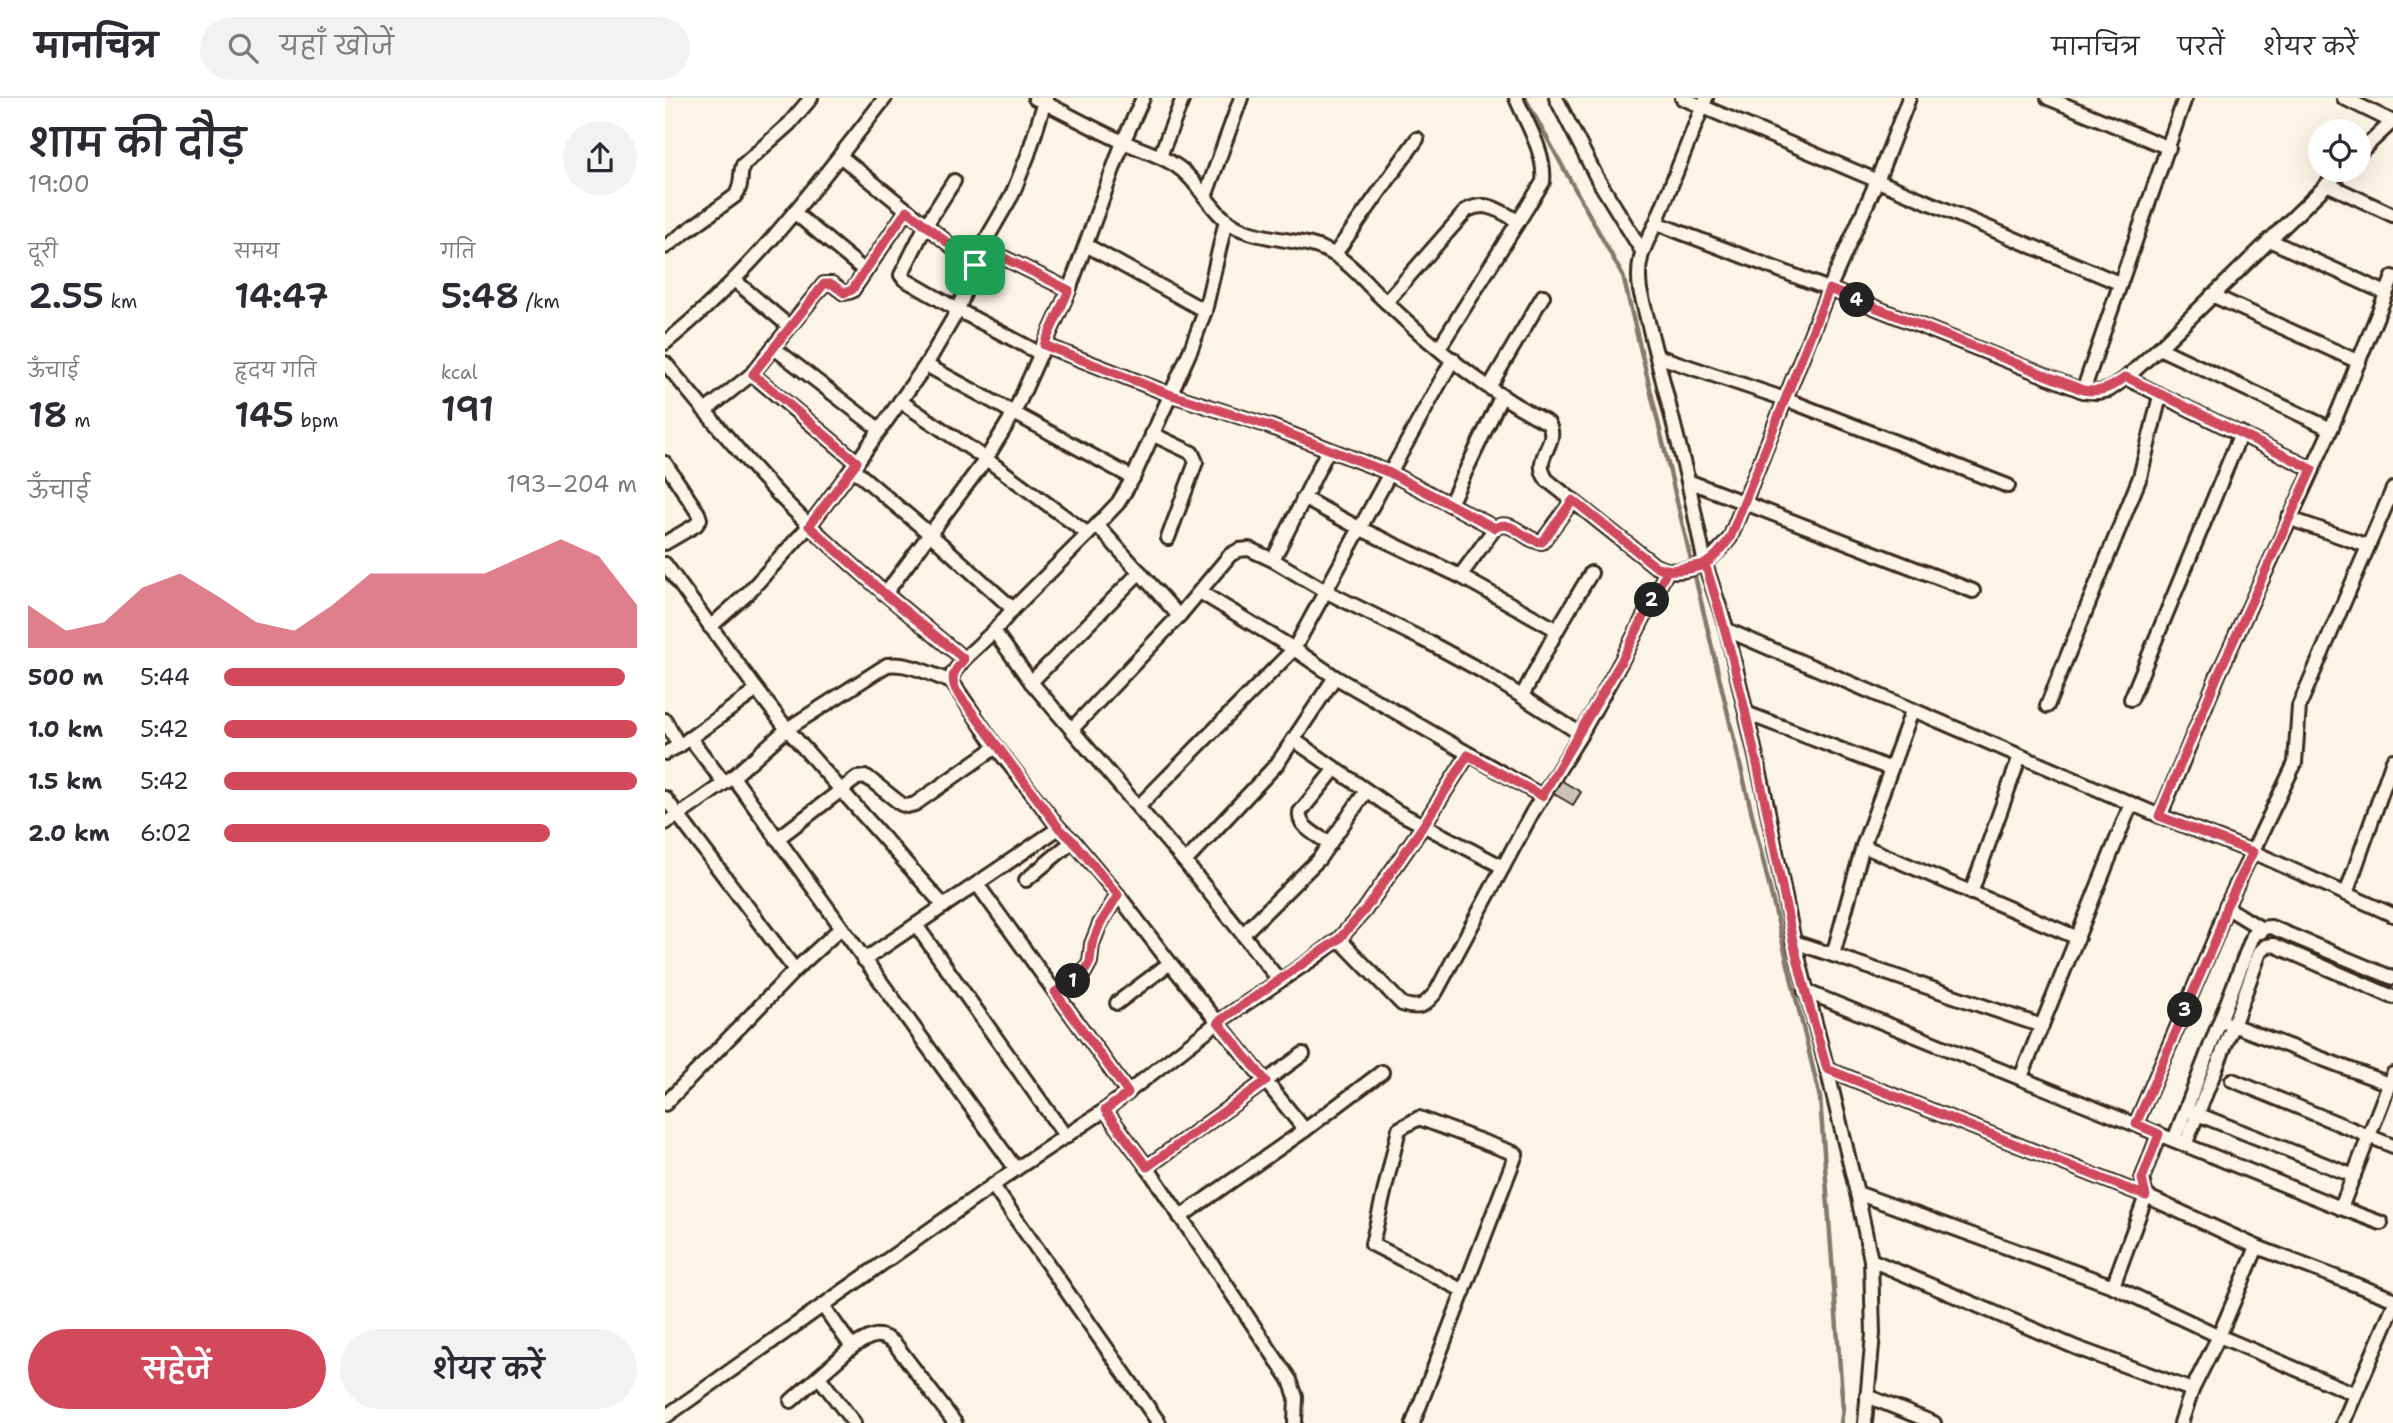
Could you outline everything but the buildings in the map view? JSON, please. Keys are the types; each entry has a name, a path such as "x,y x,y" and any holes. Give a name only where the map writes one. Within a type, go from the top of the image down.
{"street":[{"path":"665,247 740,190 743,165 789,124 811,98"},
{"path":"665,344 714,302 795,213 885,98"},
{"path":"885,594 986,459 1015,411 1069,290 1123,142 1143,98"},
{"path":"1160,156 1183,98"},
{"path":"1205,197 1241,98"},
{"path":"1439,348 1543,182 1545,170 1516,98"},
{"path":"1556,98 1597,178 1642,251"},
{"path":"1682,98 1704,102 1877,181 2119,283"},
{"path":"710,627 747,594 809,526 926,365 958,310 982,247 1011,195 1028,155 1041,99 1123,142 1160,156 1177,166 1226,220 1243,230 1310,244 1335,254 1439,348 1490,386 1548,423 1552,430 1551,441 1541,462 1542,473 1547,480 1655,566 1670,571 1700,565 1730,538 1829,289 1877,181 1909,98"},
{"path":"2048,98 2169,148"},
{"path":"2083,390 2185,98"},
{"path":"2344,98 2393,121 2371,142"},
{"path":"1704,102 1656,223 1642,251 1637,270 1688,481 1700,565 1727,630 1805,991 1827,1069 1871,1260 1873,1334 1865,1423"},
{"path":"1335,254 1417,139"},
{"path":"840,156 975,265"},
{"path":"954,181 926,225 901,275 904,279 958,310 1042,349 1269,426 1390,473 1495,528"},
{"path":"1656,223 2083,390 2097,392 2109,390 2159,348 2327,184 2393,215"},
{"path":"1386,302 1467,210 1478,205 1490,206 1518,221"},
{"path":"705,411 753,374 824,284 832,284 844,293 849,292 907,210"},
{"path":"795,213 865,271"},
{"path":"952,682 953,673 964,659 1118,503 1133,478 1191,349 1205,311 1226,220"},
{"path":"2269,240 2386,293"},
{"path":"1086,246 1205,311"},
{"path":"982,247 1069,290"},
{"path":"2159,816 2218,675 2331,429 2393,277"},
{"path":"734,280 790,327"},
{"path":"2212,295 2359,362"},
{"path":"1490,386 1543,296"},
{"path":"774,348 880,430"},
{"path":"2159,348 2331,429"},
{"path":"1657,356 1785,399 2008,486"},
{"path":"1138,807 1294,649 1453,359"},
{"path":"665,363 750,465 809,526 885,594 964,659"},
{"path":"926,365 1015,411 1133,478"},
{"path":"753,374 1013,609"},
{"path":"2126,377 2312,469"},
{"path":"1450,504 1503,394"},
{"path":"2047,706 2140,477 2160,396"},
{"path":"900,401 1093,529 1140,572 1179,615"},
{"path":"2131,699 2241,433"},
{"path":"1152,434 1196,457 1168,538"},
{"path":"1273,560 1328,450"},
{"path":"665,463 698,513 699,519 696,525 665,543"},
{"path":"1688,481 1973,591"},
{"path":"2136,1124 2217,936 2226,907 2295,763 2298,706 2393,489"},
{"path":"1303,498 1460,576 1557,631"},
{"path":"1460,576 1495,528 1507,524 1535,542 1542,542 1573,500"},
{"path":"2288,518 2368,546"},
{"path":"1072,729 1200,592 1230,555 1249,549 1327,592 1430,643 1581,734"},
{"path":"665,565 787,729 944,906"},
{"path":"1339,939 1402,1004 1414,1008 1425,1004 1436,992 1542,796 1581,734 1670,571"},
{"path":"1031,682 1140,572"},
{"path":"1522,696 1591,573"},
{"path":"1200,592 1335,677 1542,796"},
{"path":"1727,630 2159,816 2253,852 2393,915"},
{"path":"994,631 1031,682 1185,862 1279,980"},
{"path":"665,823 729,780 787,729 887,665 908,665 952,682 996,747 1059,828 1118,895 1305,1130"},
{"path":"1185,862 1277,764 1335,677"},
{"path":"665,753 679,746 757,690"},
{"path":"1833,955 1863,846 1912,711"},
{"path":"1747,713 1891,769"},
{"path":"665,720 679,746"},
{"path":"690,738 778,839 1016,1169"},
{"path":"1294,740 1366,792 1423,826 1503,867"},
{"path":"778,839 857,778 867,777 907,806 915,804 996,747"},
{"path":"665,1417 1016,1169 1105,1110 1218,1022 1339,939 1364,911 1468,755"},
{"path":"1971,892 2021,756"},
{"path":"2346,894 2393,760"},
{"path":"1329,844 1302,824 1299,817 1300,812 1335,769"},
{"path":"1243,934 1297,882 1329,844 1366,792"},
{"path":"665,798 795,970"},
{"path":"2021,1077 2131,804"},
{"path":"864,960 1059,828"},
{"path":"1025,880 1073,841"},
{"path":"1863,846 2078,938"},
{"path":"977,884 1128,1093"},
{"path":"1055,992 1084,973 1090,962 1092,944 1100,924 1118,895"},
{"path":"2226,907 2260,928 2266,946"},
{"path":"916,925 1066,1137"},
{"path":"2179,1142 2220,1020 2254,933 2260,928 2271,927 2393,978"},
{"path":"665,1104 795,970 841,928"},
{"path":"1794,942 2042,1026"},
{"path":"2191,1111 2233,1026 2260,952 2266,946 2274,945 2393,997"},
{"path":"1117,1003 1170,963"},
{"path":"1805,991 2381,1223"},
{"path":"2220,1020 2391,1079 2341,1209"},
{"path":"1147,1167 1303,1054"},
{"path":"1827,1069 2146,1196 2257,1247 2393,1299"},
{"path":"1180,1217 1305,1130 1382,1072"},
{"path":"2232,1080 2393,1146"},
{"path":"1105,1110 1147,1167 1290,1380 1296,1397 1295,1423"},
{"path":"2191,1111 2354,1175"},
{"path":"1413,1423 1464,1291 1516,1154 1419,1118 1399,1129 1372,1244 1464,1291"},
{"path":"2113,1286 2146,1196 2142,1179 2159,1134"},
{"path":"993,1186 1159,1423"},
{"path":"1857,1193 2113,1286 2219,1336 2355,1394"},
{"path":"2181,1423 2192,1390 2219,1336 2257,1247"},
{"path":"1871,1260 2077,1348 2192,1390"},
{"path":"823,1306 852,1347"},
{"path":"2343,1423 2393,1307"},
{"path":"792,1401 852,1347 879,1335 887,1337 895,1344 955,1423"},
{"path":"819,1377 854,1423"},
{"path":"1867,1396 1934,1423"}],"waterway":[{"path":"1525,98 1623,276 1820,1098 1843,1409 1841,1423"}],"route":[{"path":"975,265 907,210 852,290 844,293 832,284 824,284 753,374 857,462 809,526 885,594 964,659 953,673 952,682 957,692 1059,828 1118,895 1100,924 1092,944 1090,962 1084,973 1055,992 1128,1093 1105,1110 1147,1167 1266,1081 1218,1022 1339,939 1364,911 1468,755 1542,796 1581,734 1667,571 1705,564 1727,630 1805,991 1827,1069 2146,1196 2142,1179 2159,1134 2136,1124 2217,936 2226,907 2253,852 2159,816 2195,727 2312,469 2126,377 2109,390 2083,390 1829,289 1730,538 1705,564 1695,567 1667,571 1655,566 1573,500 1542,542 1535,542 1507,524 1495,528 1390,473 1269,426 1169,394 1044,345 1069,290 982,247 975,265"}]}
